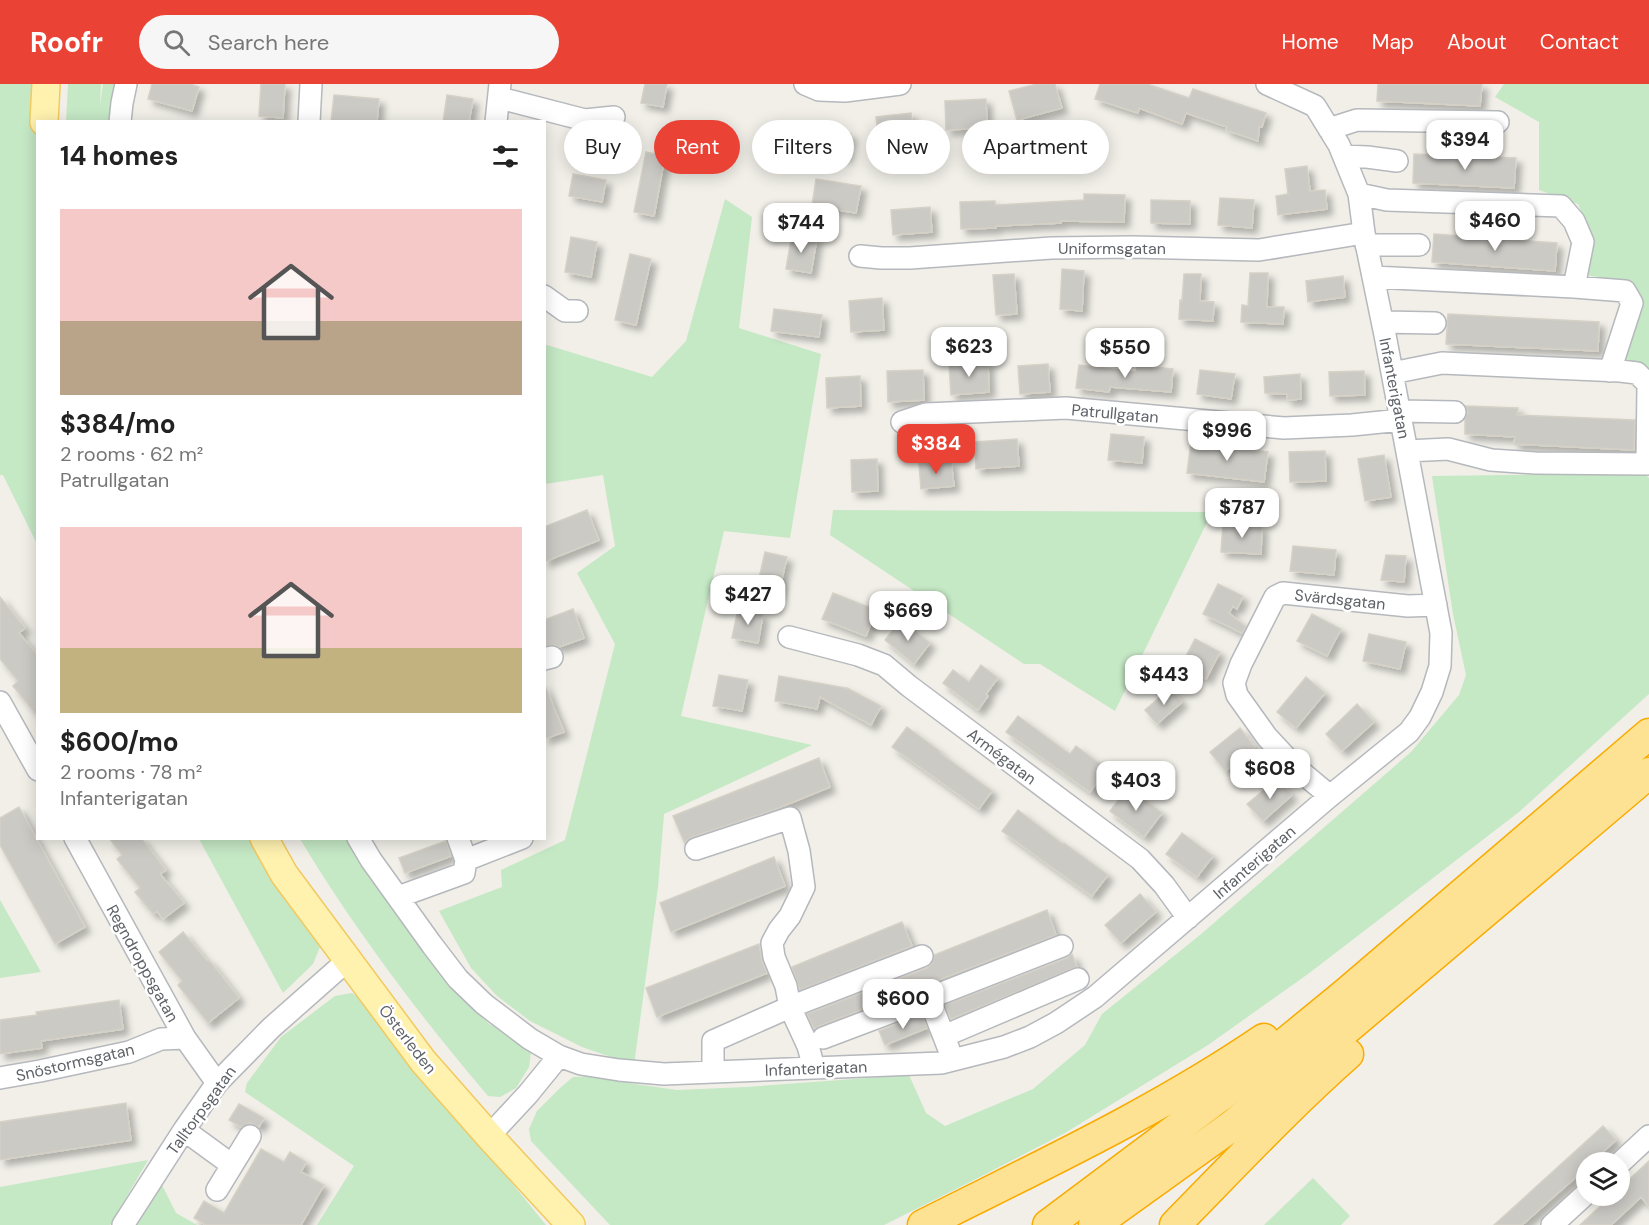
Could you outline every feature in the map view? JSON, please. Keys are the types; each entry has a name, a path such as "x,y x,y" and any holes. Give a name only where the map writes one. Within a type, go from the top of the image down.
{"highway":[{"path":"1048,1225 1224,1094 1345,994 1649,734"},
{"path":"1094,1225 1233,1125 1649,773"},
{"path":"1175,1225 1312,1086 1418,995 1426,962"},
{"path":"922,1225 1142,1113 1214,1071 1317,1003 1345,994"}],"main road":[{"path":"44,120 46,84"},
{"name":"Österleden","path":"265,840 284,874 423,1060 571,1225"}],"street":[{"path":"120,120 126,84"},
{"path":"309,120 311,84"},
{"path":"805,84 819,90 845,91 900,84"},
{"name":"Infanterigatan","path":"359,840 432,945 465,985 484,1004 530,1039 559,1056 581,1064 664,1074 941,1063 1005,1047 1030,1037 1095,997 1330,796 1409,732 1420,717 1432,692 1440,666 1442,633 1365,239 1359,194 1344,156 1315,106 1267,84"},
{"path":"496,120 500,91 585,120 614,117"},
{"path":"1329,129 1357,120 1498,122"},
{"path":"1344,156 1397,161"},
{"path":"1359,194 1387,200 1561,206 1575,221 1583,242 1575,287"},
{"name":"Uniformsgatan","path":"860,256 910,258 1051,248 1259,250 1365,239 1419,245"},
{"path":"1373,277 1625,291 1632,303 1610,371"},
{"path":"546,297 565,311 577,311"},
{"path":"1383,322 1435,323"},
{"path":"1392,373 1442,363 1637,373 1648,384 1647,464 1535,463 1491,460 1448,449 1407,451"},
{"name":"Patrullgatan","path":"902,422 926,414 1066,408 1284,428 1352,425 1400,416 1455,412"},
{"name":"Svärdsgatan","path":"1330,796 1294,766 1273,744 1237,695 1234,683 1241,664 1275,597 1283,593 1408,606 1436,605"},
{"name":"Armégatan","path":"789,637 858,655 884,665 1140,859 1164,885 1188,918"},
{"path":"0,702 36,766"},
{"path":"696,849 790,818 799,851 804,887 790,916 778,930 772,943 774,957 786,986 790,1007 808,1047 814,1068"},
{"name":"Regndroppsgatan","path":"76,840 185,1038 217,1083"},
{"path":"398,897 464,873 466,860 459,840"},
{"path":"466,860 517,840"},
{"path":"823,1038 1062,946"},
{"path":"713,1072 713,1041 790,1007 922,956"},
{"name":"Talltorpsgatan","path":"123,1225 217,1083 271,1028 348,960"},
{"path":"944,1036 1078,979"},
{"path":"929,998 953,1060"},
{"name":"Snöstormsgatan","path":"0,1078 129,1052 161,1039 185,1038"},
{"path":"489,1136 559,1056"},
{"path":"184,1130 232,1165"},
{"path":"216,1190 250,1136"},
{"path":"1630,1154 1649,1136"},
{"path":"1552,1225 1576,1203"}],"green space":[{"path":"0,84 39,84 38,120 36,120 36,542 3,475 0,475"},
{"path":"68,84 101,84 100,106 103,84 118,84 112,120 66,120"},
{"path":"1504,84 1649,84 1649,368 1623,362 1638,291 1624,281 1585,275 1590,231 1578,204 1539,190 1539,122 1495,97"},
{"path":"725,199 752,217 739,328 821,354 790,538 724,531 681,716 812,745 664,814 658,887 634,1065 582,1047 530,1021 497,996 471,968 439,911 502,887 501,870 565,840 615,644 577,573 615,546 603,475 546,484 546,346 652,377 686,341"},
{"path":"1643,473 1649,478 1649,694 1519,812 1308,974 1208,1045 1065,1133 884,1225 610,1225 531,1141 529,1129 537,1111 573,1077 600,1076 677,1090 909,1075 926,1113 945,1126 1033,1089 1085,1045 1102,1014 1200,935 1411,752 1459,695 1466,675 1453,614 1432,476"},
{"path":"833,510 1212,512 1115,711 1040,664 1024,664 830,535"},
{"path":"200,840 253,840 320,947 313,964 283,993"},
{"path":"301,840 349,840 443,976 488,1023 514,1038 531,1052 529,1067 516,1088 500,1097 488,1096 389,971"},
{"path":"0,900 41,972 0,978"},
{"path":"352,993 365,1002 546,1225 317,1225 354,1166 245,1092 247,1083 281,1037 335,996"},
{"path":"148,1160 110,1225 0,1225 0,1187"},
{"path":"1313,1178 1350,1216 1341,1225 1264,1225"},
{"path":"162,1185 176,1213 197,1225 136,1225"}],"building":[{"path":"152,84 190,84 199,87 192,111 148,99"},
{"path":"261,84 285,84 283,118 259,116"},
{"path":"645,84 667,84 663,107 641,103"},
{"path":"1037,84 1055,84 1062,108 1017,120 1009,91"},
{"path":"1100,84 1147,84 1189,98 1193,89 1266,113 1262,127 1259,127 1258,141 1226,130 1227,127 1186,113 1182,124 1139,108 1138,113 1095,99"},
{"path":"1378,84 1482,84 1480,106 1377,101"},
{"path":"334,95 379,99 377,120 331,120"},
{"path":"447,95 473,99 469,120 443,120"},
{"path":"986,99 987,120 962,120 962,129 950,130 950,120 946,120 945,101"},
{"path":"911,113 912,120 876,120 876,117"},
{"path":"646,152 654,154 654,174 662,174 654,216 634,212"},
{"path":"1414,154 1516,158 1514,188 1413,183"},
{"path":"1307,166 1310,191 1325,190 1327,209 1278,215 1276,196 1288,194 1285,169"},
{"path":"573,174 606,180 602,202 569,196"},
{"path":"816,179 861,186 856,213 812,206"},
{"path":"1084,194 1125,195 1124,222 1061,221 1061,223 961,229 960,202 995,201 995,205 1084,200"},
{"path":"1220,198 1254,200 1252,228 1218,225"},
{"path":"1151,200 1190,201 1190,224 1151,223"},
{"path":"930,207 932,232 893,235 891,210"},
{"path":"792,234 817,238 811,273 786,269"},
{"path":"1434,234 1557,243 1555,271 1432,262"},
{"path":"571,237 597,242 591,277 565,272"},
{"path":"630,254 651,259 636,325 615,320"},
{"path":"1062,269 1084,271 1082,311 1060,309"},
{"path":"1250,273 1268,273 1267,307 1284,307 1283,324 1241,322 1242,305 1248,306"},
{"path":"1014,274 1017,314 996,315 993,275"},
{"path":"1184,274 1201,274 1200,301 1214,302 1213,321 1179,319"},
{"path":"1343,276 1345,297 1308,302 1306,281"},
{"path":"882,298 884,330 851,332 849,301"},
{"path":"774,309 822,315 819,337 771,331"},
{"path":"1448,314 1599,322 1598,351 1446,344"},
{"path":"988,362 989,392 951,395 949,364"},
{"path":"1048,364 1050,392 1020,394 1018,366"},
{"path":"1079,365 1136,372 1137,365 1173,369 1171,392 1110,387 1109,392 1076,388"},
{"path":"923,370 924,400 888,402 887,371"},
{"path":"1200,370 1235,374 1231,399 1197,394"},
{"path":"1364,371 1365,395 1330,396 1329,372"},
{"path":"1300,374 1301,399 1287,400 1287,394 1265,393 1264,377"},
{"path":"860,376 861,406 827,408 826,378"},
{"path":"1466,406 1518,408 1517,415 1635,420 1634,450 1514,444 1515,437 1465,434 1465,419 1468,413"},
{"path":"1111,434 1144,437 1142,463 1108,460"},
{"path":"1017,439 1019,466 976,469 975,442"},
{"path":"1191,442 1268,452 1264,482 1187,473"},
{"path":"1325,451 1326,481 1290,482 1289,452"},
{"path":"1384,455 1391,497 1365,501 1358,459"},
{"path":"877,459 878,491 852,492 851,460"},
{"path":"951,461 954,486 921,489 919,464"},
{"path":"587,510 599,540 546,561 546,526"},
{"path":"1223,524 1262,526 1261,554 1221,552"},
{"path":"1293,546 1336,550 1334,575 1290,571"},
{"path":"765,552 787,557 778,596 756,592"},
{"path":"1386,555 1406,556 1404,582 1381,580"},
{"path":"1218,584 1243,596 1237,609 1233,606 1229,613 1246,627 1242,633 1203,614"},
{"path":"833,593 876,610 866,636 822,619"},
{"path":"0,597 25,628 19,633 36,654 36,715 13,686 18,681 0,659"},
{"path":"573,609 584,638 559,647 546,646 546,619"},
{"path":"738,609 763,614 758,643 732,638"},
{"path":"1312,614 1341,629 1327,656 1297,641"},
{"path":"901,620 930,643 914,664 885,640"},
{"path":"1369,634 1406,642 1400,669 1363,661"},
{"path":"1195,639 1220,652 1206,679 1181,666"},
{"path":"981,665 998,678 978,710 943,683 953,670 969,682"},
{"path":"719,675 748,680 742,711 713,706"},
{"path":"779,676 846,688 845,690 847,688 881,706 871,725 820,697 817,709 775,701"},
{"path":"1306,677 1325,693 1296,728 1277,712"},
{"path":"546,688 564,732 546,738"},
{"path":"1170,688 1182,702 1157,724 1145,710"},
{"path":"1357,704 1374,722 1342,751 1326,734"},
{"path":"1018,716 1070,754 1076,746 1107,769 1090,792 1006,732"},
{"path":"907,727 992,791 979,809 892,747"},
{"path":"1240,728 1255,747 1225,771 1210,752"},
{"path":"819,758 830,787 771,811 692,837 685,844 673,816"},
{"path":"1277,779 1292,795 1263,821 1247,804"},
{"path":"1128,787 1162,813 1144,837 1110,811"},
{"path":"19,807 85,927 55,944 0,845 0,818"},
{"path":"1018,810 1108,875 1092,896 1002,831"},
{"path":"1182,833 1213,856 1197,877 1166,854"},
{"path":"111,840 143,840 166,870 160,874 184,903 163,919 157,911 153,914 135,892 140,888 117,859 122,855"},
{"path":"446,841 451,856 405,873 399,858"},
{"path":"774,857 785,886 671,932 660,903"},
{"path":"1140,894 1156,912 1121,943 1105,925"},
{"path":"1047,910 1056,935 814,1029 807,1014 927,968 932,963 934,955"},
{"path":"902,922 912,946 800,990 792,967"},
{"path":"183,932 239,998 208,1023 178,985 182,981 159,952"},
{"path":"759,944 762,962 767,973 657,1017 646,988"},
{"path":"1072,954 1077,967 951,1019 945,1005 1067,958"},
{"path":"119,1000 123,1029 41,1041 42,1048 0,1054 0,1020 37,1015 36,1012"},
{"path":"922,1014 927,1028 885,1045 879,1031"},
{"path":"126,1103 131,1140 0,1160 0,1122"},
{"path":"239,1104 264,1118 259,1127 250,1123 241,1127 229,1120"},
{"path":"1603,1126 1616,1140 1603,1152 1576,1152 1576,1177 1522,1225 1494,1225"},
{"path":"261,1149 284,1162 290,1152 306,1162 301,1172 324,1185 301,1225 206,1225 194,1218 204,1201 224,1213"},
{"path":"1649,1161 1649,1206 1641,1197 1611,1225 1580,1225 1600,1206 1630,1206 1630,1179"}]}
